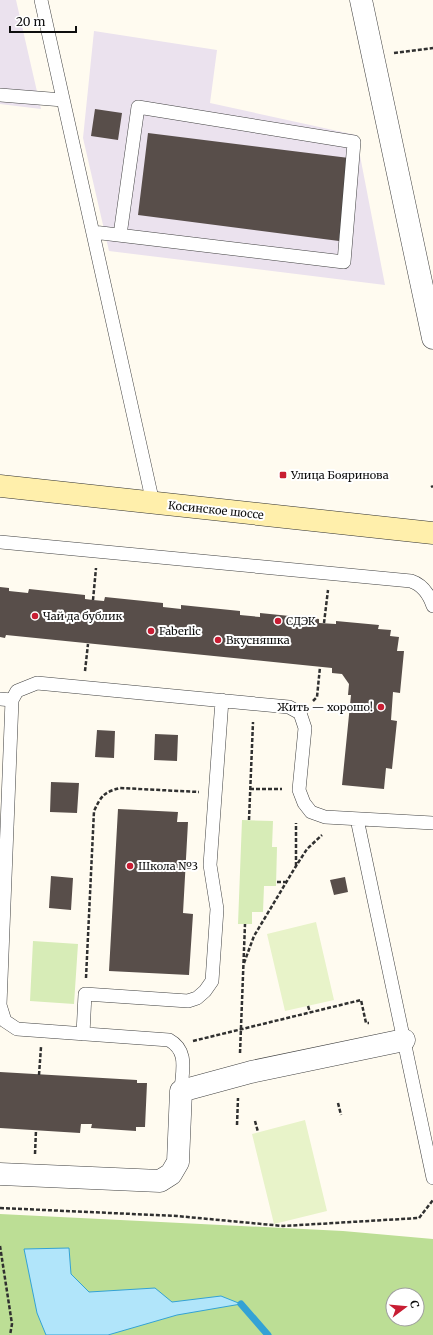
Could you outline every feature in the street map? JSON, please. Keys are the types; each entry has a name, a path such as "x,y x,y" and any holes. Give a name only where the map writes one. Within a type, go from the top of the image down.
{"main road":[{"name":"Косинское шоссе","path":"0,486 433,533"}],"street":[{"path":"361,0 433,338"},
{"path":"0,1174 160,1181 171,1174 178,1162 182,1091 252,1072 404,1040"}],"lane":[{"path":"41,0 153,503"},
{"path":"0,95 63,100"},
{"path":"93,232 344,262 354,142 138,107 120,235"},
{"path":"0,542 417,583 426,591 433,606"},
{"path":"182,1091 183,1056 178,1045 169,1040 17,1029 5,1021 0,1010 6,699 17,691 37,683 289,707 300,713 305,728 299,790 304,803 311,812 325,816 357,819 433,823"},
{"path":"83,1034 85,994 188,1001 206,991 212,980 217,909 210,865 222,700"},
{"path":"357,819 433,1178"}],"path":[{"path":"93,600 98,551"},
{"path":"324,623 329,574"},
{"path":"84,687 88,644"},
{"path":"300,713 317,697 320,667"},
{"path":"249,820 254,703"},
{"path":"85,994 94,811 100,798 109,791 120,788 215,793"},
{"path":"250,789 287,789"},
{"path":"296,820 296,866"},
{"path":"243,966 254,936 288,882 296,866 307,849 327,832"},
{"path":"276,882 288,882"},
{"path":"241,1028 245,924"},
{"path":"178,1045 241,1028 361,1000 366,1024 399,1016"},
{"path":"308,1006 310,1012"},
{"path":"39,1075 42,1031"},
{"path":"338,1103 341,1115"},
{"path":"255,1121 258,1132"},
{"path":"0,1208 177,1216 283,1226 419,1218 433,1200"},
{"path":"0,1246 12,1324 10,1335"}],"shaded area":[{"path":"0,0 16,0 41,109 0,104"},
{"path":"94,31 217,50 210,103 356,135 385,285 109,251 83,138"}],"green space":[{"path":"242,820 273,821 272,847 277,847 276,886 264,886 263,912 252,912 252,924 238,924"},
{"path":"316,922 334,1000 285,1011 267,934"},
{"path":"33,941 78,944 74,1004 30,1001"},
{"path":"305,1120 327,1211 274,1224 252,1134"},
{"path":"0,1214 343,1231 433,1239 433,1335 0,1335"}],"water":[{"path":"69,1248 71,1274 89,1292 155,1288 172,1302 221,1296 241,1304 177,1315 108,1335 46,1335 37,1313 24,1249"}],"building":[{"path":"95,109 122,113 118,140 91,136"},
{"path":"148,133 349,158 339,241 138,215"},
{"path":"0,587 9,588 9,591 28,593 29,589 85,595 85,599 93,600 104,601 105,597 163,603 163,607 181,609 181,605 240,611 240,615 260,617 260,613 319,619 319,623 336,624 336,621 379,625 378,629 391,630 390,636 399,637 397,651 404,651 400,693 393,692 391,720 397,721 392,769 386,768 384,789 342,785 351,695 348,695 349,684 342,674 332,673 332,668 6,635 5,638 0,637"},
{"path":"97,730 115,731 114,758 95,757"},
{"path":"155,734 178,735 177,761 154,760"},
{"path":"51,782 79,783 77,813 50,812"},
{"path":"118,809 178,812 177,822 188,822 183,913 193,914 189,975 109,971"},
{"path":"51,876 73,878 71,910 49,908"},
{"path":"345,877 348,892 334,895 330,880"},
{"path":"0,1072 137,1080 137,1083 147,1083 145,1127 136,1127 136,1131 91,1128 92,1124 81,1124 80,1133 0,1128"}],"waterway":[{"path":"241,1304 268,1335"}],"place":[{"name":"Улица Бояринова","path":"283,475"},
{"name":"Чай да бублик","path":"35,616"},
{"name":"СДЭК","path":"278,621"},
{"name":"Faberlic","path":"151,631"},
{"name":"Вкусняшка","path":"218,640"},
{"name":"Жить — хорошо!","path":"381,707"},
{"name":"Школа №3","path":"130,866"}]}
